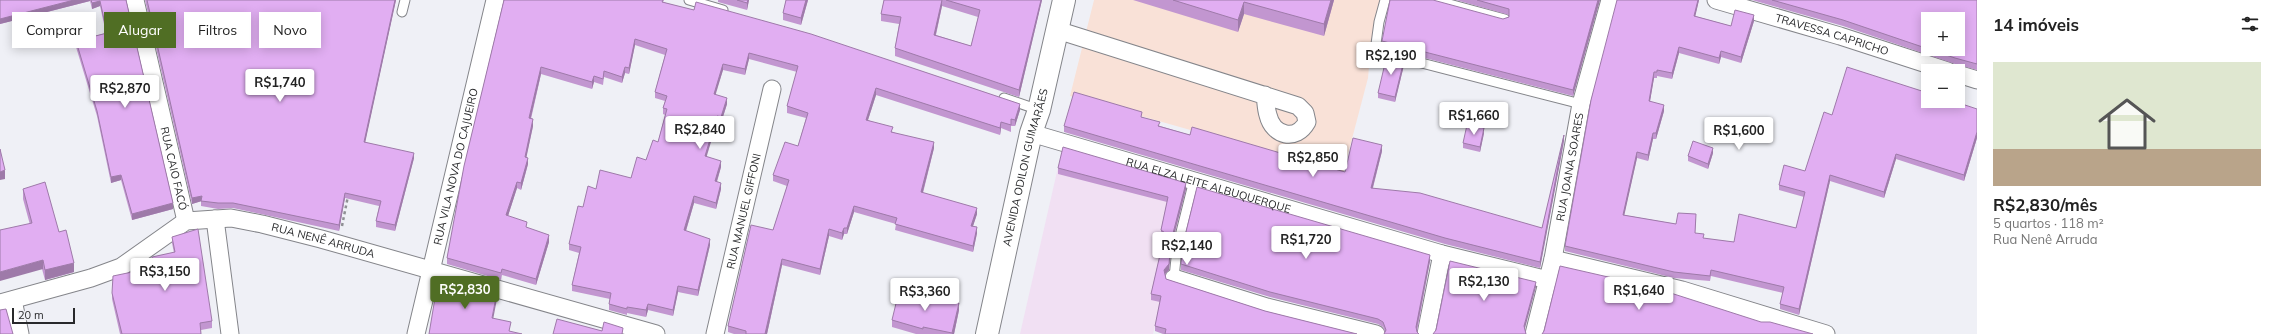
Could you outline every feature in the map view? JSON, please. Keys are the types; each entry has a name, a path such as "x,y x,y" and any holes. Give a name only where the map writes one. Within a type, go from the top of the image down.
{"street":[{"name":"RUA CAIO FACÓ","path":"135,0 186,221"},
{"name":"RUA VILA NOVA DO CAJUEIRO","path":"416,334 495,0"},
{"name":"AVENIDA ODILON GUIMARÃES","path":"987,334 1031,133 1039,110 1064,0"},
{"name":"RUA JOANA SOARES","path":"1534,334 1553,259 1581,104 1610,0"},
{"name":"TRAVESSA CAPRICHO","path":"1716,0 1840,36 1926,64"},
{"path":"1057,30 1265,95"},
{"path":"1965,76 1977,80"},
{"name":"RUA MANUEL GIFFONI","path":"715,334 772,89"},
{"name":"RUA ELZA LEITE ALBUQUERQUE","path":"1031,133 1442,254 1548,280"},
{"name":"RUA NENÊ ARRUDA","path":"186,221 231,218 262,224 656,334"},
{"path":"215,219 230,334"},
{"path":"20,334 6,302 91,278 121,267 186,221"},
{"path":"1426,334 1442,254"},
{"path":"1553,259 1682,290 1826,334"},
{"path":"1174,278 1267,307 1376,334"}],"lane":[{"path":"402,12 405,0"},
{"path":"690,0 733,12"},
{"path":"1385,0 1378,22 1375,50 1581,104"},
{"path":"1434,0 1505,19"},
{"path":"994,95 1039,110"},
{"path":"1174,278 1177,248 1194,180"}],"path":[{"path":"338,244 350,190"}],"shaded area":[{"path":"1094,0 1383,0 1370,55 1368,78 1343,173 1070,96"},
{"path":"1061,154 1190,185 1153,334 1020,334"}],"building":[{"path":"0,0 74,0 27,12 12,12 12,16 0,19"},
{"path":"91,0 126,0 129,12 104,12 104,19 100,1 92,3"},
{"path":"147,0 395,0 364,142 414,153 395,225 376,221 381,201 345,193 339,225 233,203 201,201 202,196 192,198 158,48 176,48 176,12 150,12"},
{"path":"504,0 663,0 662,2 694,10 696,2 811,34 1020,104 1015,120 1011,119 1011,125 1001,122 1000,128 876,88 866,120 893,127 891,132 934,142 921,192 977,208 971,226 977,227 973,246 895,224 897,218 854,206 847,228 844,228 842,233 829,229 820,269 782,259 765,334 746,334 746,331 728,326 751,225 773,230 789,180 773,175 785,142 798,146 808,113 787,106 798,66 749,53 745,69 723,64 714,94 727,98 721,117 717,116 705,156 721,161 715,181 721,183 716,203 694,196 684,230 710,239 698,290 678,286 673,310 648,304 646,310 627,307 627,309 609,304 611,293 572,285 581,247 569,244 578,206 583,207 588,186 596,189 600,170 631,178 637,157 646,160 653,140 658,142 667,109 663,108 667,96 655,92 667,49 635,39 629,68 625,67 622,77 604,71 603,79 594,76 592,82 541,67 529,118 533,119 525,157 528,158 521,183 517,182 506,215 527,222 526,227 549,235 536,279 502,269 501,273 447,258 464,166"},
{"path":"737,0 748,0 747,3"},
{"path":"786,0 806,0 801,18 783,13"},
{"path":"884,0 942,0 934,35 971,46 980,10 946,0 1041,0 1019,90 895,48 901,17 881,14"},
{"path":"1173,0 1331,0 1324,24 1244,2 1238,20"},
{"path":"1390,0 1433,0 1503,19 1509,17 1509,9 1477,0 1598,0 1573,90 1382,41"},
{"path":"1617,0 1698,0 1694,16 1731,26 1735,10 1754,15 1741,57 1721,51 1719,58 1679,47 1672,73 1657,70 1657,72 1654,72 1649,101 1664,105 1656,133 1653,133 1648,155 1637,152 1623,215 1676,224 1678,213 1696,214 1695,233 1704,234 1703,238 1734,242 1739,214 1796,228 1805,192 1779,185 1784,165 1805,171 1824,112 1832,115 1847,67 1921,91 1921,108 1965,108 1965,105 1977,109 1977,132 1964,175 1896,154 1884,192 1830,175 1799,309 1780,304 1784,287 1711,270 1710,276 1674,272 1565,246 1591,100"},
{"path":"1772,0 1977,0 1977,64 1949,56 1965,56 1965,12 1921,12 1921,47 1843,20"},
{"path":"104,34 104,48 137,48 173,203 132,214 121,175 111,177 97,111 78,48 96,48 96,36"},
{"path":"1387,55 1404,60 1395,97 1378,93"},
{"path":"1074,92 1142,112 1141,117 1160,122 1158,126 1190,135 1192,127 1345,172 1353,138 1382,145 1371,188 1420,193 1542,228 1564,135 1540,262 1445,238 1064,126"},
{"path":"1467,125 1484,128 1480,147 1463,143"},
{"path":"1693,141 1713,148 1708,164 1688,156"},
{"path":"1063,147 1186,183 1171,241 1169,264 1164,270 1166,279 1265,311 1357,334 1165,334 1166,329 1155,326 1161,296 1151,294 1165,233 1161,230 1168,197 1058,168"},
{"path":"0,149 5,170 0,172"},
{"path":"45,182 59,232 66,230 74,263 45,270 43,260 0,272 0,230 32,223 23,189"},
{"path":"1197,187 1430,255 1416,327 1419,334 1384,334 1386,330 1383,322 1378,319 1270,292 1181,264 1183,244"},
{"path":"198,229 212,321 200,323 201,334 122,334 112,293 113,276 137,271 137,268 153,264 152,257 175,252 172,237"},
{"path":"1450,261 1536,282 1524,326 1526,334 1433,334 1436,330"},
{"path":"1560,266 1652,287 1761,322 1770,322 1813,334 1542,334"},
{"path":"444,277 497,292 492,318 511,322 509,331 522,334 429,334 438,280 443,281"},
{"path":"899,291 939,301 940,299 959,303 952,333 923,327 923,329 892,320"},
{"path":"6,309 13,334 0,334 0,310"},
{"path":"557,319 602,331 604,322 623,328 622,334 553,334"}]}
